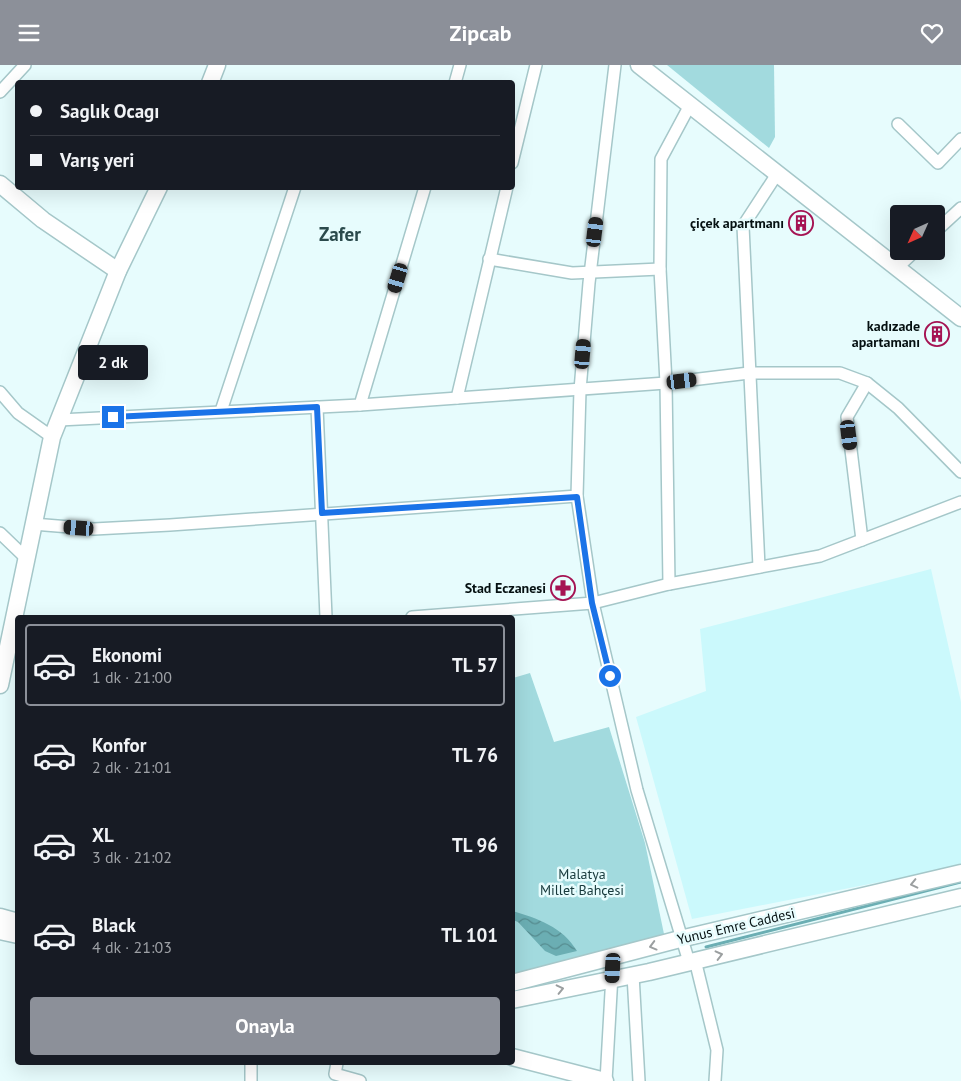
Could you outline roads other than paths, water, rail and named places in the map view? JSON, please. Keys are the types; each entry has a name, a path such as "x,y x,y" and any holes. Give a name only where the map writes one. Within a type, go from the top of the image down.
{"main road":[{"path":"639,65 961,318"},
{"path":"0,184 43,220 118,271"},
{"path":"16,615 52,437 118,271 158,190"},
{"path":"0,685 15,620"},
{"name":"Yunus Emre Caddesi","path":"515,982 680,939 961,873"},
{"name":"Yunus Emre Caddesi","path":"515,999 633,975 961,897"},
{"path":"0,917 15,921"},
{"path":"0,931 15,934"},
{"path":"515,1058 605,1081"}],"street":[{"path":"0,92 25,65"},
{"path":"456,80 460,65"},
{"path":"515,151 536,65"},
{"path":"615,65 591,271 580,390 577,497 592,603 637,790 680,939 692,961 717,1049 715,1081"},
{"path":"669,584 666,383 660,269 661,159 690,105"},
{"path":"898,124 938,163 961,139"},
{"path":"759,567 743,226 777,174"},
{"path":"221,411 294,190"},
{"path":"360,405 424,190"},
{"path":"457,398 506,190"},
{"path":"945,223 961,208"},
{"path":"489,259 572,273 660,269"},
{"path":"897,268 905,260"},
{"path":"59,420 360,405 666,383 749,373 840,373 867,383 898,408 961,472"},
{"path":"853,377 853,407"},
{"path":"862,540 847,417 867,383"},
{"path":"0,391 18,413 52,437"},
{"path":"317,407 326,615"},
{"path":"33,524 94,529 577,497"},
{"path":"438,615 592,603 669,584 820,556 961,502"},
{"path":"0,533 27,559"},
{"path":"605,1081 613,957"},
{"path":"633,975 639,1081"},
{"path":"250,1081 251,1065"},
{"path":"334,1071 335,1074 360,1081"}],"water":[{"path":"515,912 540,920 557,930 577,951 556,956 545,951 515,921"}],"waterway":[{"path":"706,947 961,882"}],"place":[{"name":"çiçek apartmanı","path":"801,223"},
{"name":"kadızade apartamanı","path":"937,334"},
{"name":"Stad Eczanesi","path":"563,588"}],"district":[{"name":"Zafer","path":"340,234"}],"park label":[{"name":"Malatya Millet Bahçesi","path":"582,882"}]}
